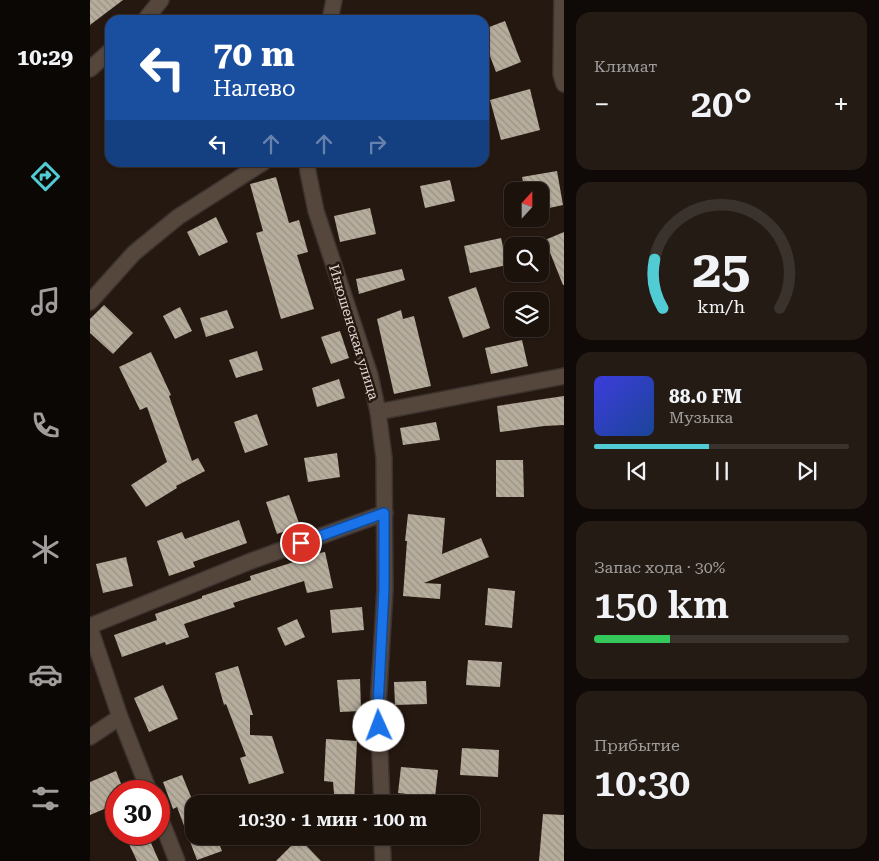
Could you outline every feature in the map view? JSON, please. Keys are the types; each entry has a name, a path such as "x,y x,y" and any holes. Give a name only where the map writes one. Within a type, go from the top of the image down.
{"street":[{"path":"149,15 161,0"},
{"path":"331,15 334,0"},
{"path":"562,0 561,74 564,84"},
{"path":"90,69 105,56"},
{"path":"90,302 134,253 178,217 256,167"},
{"name":"Инюшенская улица","path":"308,167 316,211 370,376 378,412 384,458 384,589 378,706 382,795"},
{"path":"378,412 564,376"},
{"path":"145,780 120,717 90,627 251,561 384,513"},
{"path":"90,738 120,717"},
{"path":"170,844 177,861"},
{"path":"381,860 382,845"}],"building":[{"path":"90,0 123,0 90,25"},
{"path":"505,21 521,62 496,72 489,53 489,27"},
{"path":"530,89 540,130 501,140 490,100"},
{"path":"557,171 563,205 549,208 549,182 523,182 522,177"},
{"path":"276,177 289,223 299,220 308,252 297,255 314,309 281,319 256,233 263,231 250,184"},
{"path":"450,180 455,201 425,208 420,186"},
{"path":"370,208 376,234 340,242 334,216"},
{"path":"216,217 228,242 199,256 187,232"},
{"path":"564,232 564,285 549,250 549,238"},
{"path":"501,238 504,252 504,266 470,273 464,246"},
{"path":"402,269 405,280 359,294 356,279"},
{"path":"476,287 490,328 463,338 448,297"},
{"path":"104,305 133,333 113,354 90,333 90,319"},
{"path":"180,307 192,331 175,339 163,316"},
{"path":"227,310 234,328 206,337 200,318"},
{"path":"401,310 403,319 414,316 431,386 394,394 377,319"},
{"path":"340,331 349,358 331,364 321,337"},
{"path":"522,340 528,366 491,374 485,348"},
{"path":"257,351 263,370 236,378 229,360"},
{"path":"151,352 171,395 169,396 192,461 198,458 205,471 176,486 177,488 146,507 131,485 167,462 147,407 140,410 119,367"},
{"path":"339,379 345,398 317,407 312,388"},
{"path":"564,396 564,425 500,432 497,406"},
{"path":"257,414 268,445 245,453 234,422"},
{"path":"436,422 440,440 403,445 400,428"},
{"path":"337,453 340,477 308,482 304,458"},
{"path":"496,460 523,460 524,497 496,497"},
{"path":"289,495 300,526 277,534 266,502"},
{"path":"408,514 445,518 442,554 481,538 489,557 424,583 441,584 440,599 403,596"},
{"path":"239,520 247,543 193,562 195,567 169,576 157,541 182,532 185,539"},
{"path":"325,552 333,588 307,593 304,581 233,603 235,607 184,624 189,637 166,645 165,642 122,657 114,635 157,620 155,614 251,580 250,576 300,560 299,557"},
{"path":"126,557 133,586 103,593 96,564"},
{"path":"488,588 515,591 512,628 485,625"},
{"path":"362,607 364,630 332,633 330,610"},
{"path":"297,619 305,637 285,646 277,628"},
{"path":"468,660 502,662 500,687 466,685"},
{"path":"238,666 253,715 250,715 250,735 272,736 284,773 249,784 240,758 246,756 226,704 224,705 215,673"},
{"path":"360,679 361,711 340,712 337,680"},
{"path":"426,681 427,704 395,705 394,682"},
{"path":"163,685 178,719 149,732 134,698"},
{"path":"326,739 357,741 354,795 334,795 333,782 324,781"},
{"path":"462,748 499,750 498,777 460,775"},
{"path":"401,767 438,770 435,795 398,793"},
{"path":"116,771 120,780 105,780 105,809 90,815 90,782"},
{"path":"182,775 190,795 185,795 185,828 177,807 173,809 170,801 170,780 168,780"},
{"path":"543,814 564,815 564,861 539,861"},
{"path":"129,845 152,845 159,861 137,861"},
{"path":"191,845 220,845 222,851 197,860"},
{"path":"292,845 306,845 321,861 276,861"}],"route":[{"path":"301,543 384,513 384,589 378,706 379,726"}]}
